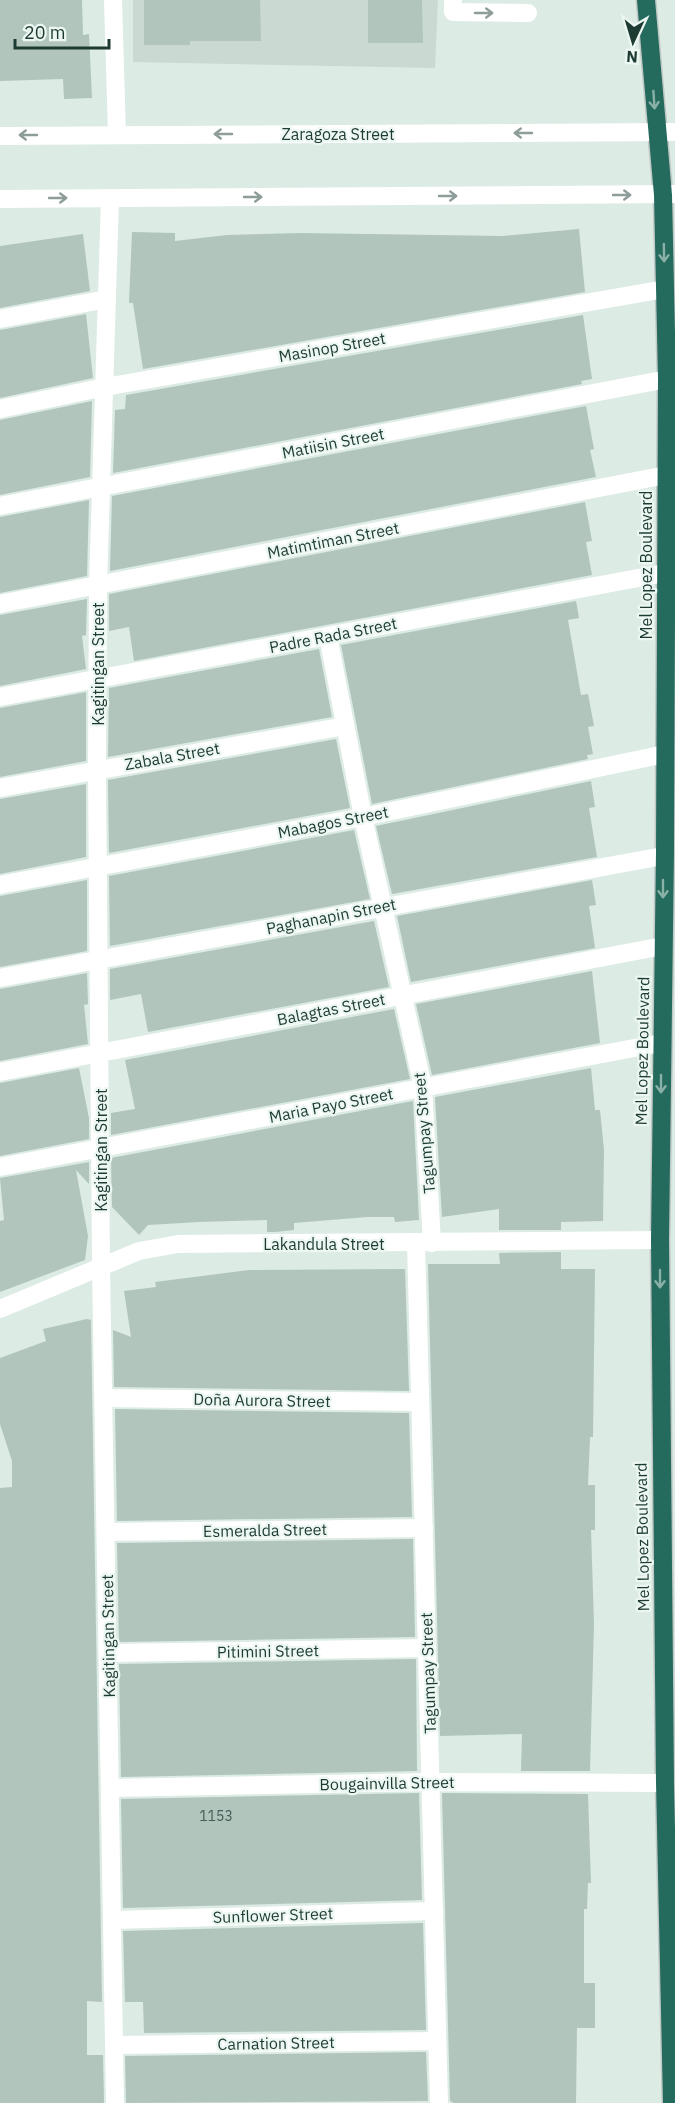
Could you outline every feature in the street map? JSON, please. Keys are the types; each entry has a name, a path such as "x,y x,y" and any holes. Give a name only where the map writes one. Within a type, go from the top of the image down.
{"highway":[{"name":"Mel Lopez Boulevard","path":"646,0 657,132 669,194 665,289 667,380 660,1240 665,1783 672,2103"}],"street":[{"path":"113,0 117,135"},
{"path":"453,0 453,12 528,13"},
{"name":"Zaragoza Street","path":"0,136 675,132"},
{"path":"0,199 669,194"},
{"name":"Kagitingan Street","path":"110,198 98,586 97,770 101,1267 105,1398 115,2103"},
{"name":"Masinop Street","path":"0,409 105,387 665,289"},
{"path":"0,320 107,299"},
{"name":"Matiisin Street","path":"0,506 667,380"},
{"name":"Matimtiman Street","path":"0,604 666,475"},
{"name":"Padre Rada Street","path":"0,697 665,573"},
{"name":"Tagumpay Street","path":"328,636 363,817 423,1088 424,1243 420,1402 439,2103"},
{"name":"Zabala Street","path":"0,788 345,726"},
{"name":"Mabagos Street","path":"0,885 363,817 665,754"},
{"name":"Paghanapin Street","path":"0,978 663,856"},
{"name":"Balagtas Street","path":"0,1072 663,946"},
{"name":"Maria Payo Street","path":"0,1167 661,1043"},
{"name":"Lakandula Street","path":"0,1309 139,1251 178,1244 660,1240"},
{"name":"Doña Aurora Street","path":"105,1398 420,1402"},
{"name":"Esmeralda Street","path":"106,1532 424,1528"},
{"name":"Pitimini Street","path":"108,1653 427,1648"},
{"name":"Bougainvilla Street","path":"110,1788 431,1782 665,1783"},
{"name":"Sunflower Street","path":"112,1920 434,1911"},
{"name":"Carnation Street","path":"114,2045 437,2041"}],"shaded area":[{"path":"133,0 438,0 435,68 133,62"}],"building":[{"path":"0,0 82,0 83,35 89,34 92,98 64,99 63,79 0,81"},
{"path":"144,0 260,0 261,41 190,41 190,45 144,45"},
{"path":"368,0 422,0 423,43 368,43"},
{"path":"579,229 585,292 143,369 133,303 129,303 132,232 175,233 175,241 227,235 301,233 502,236"},
{"path":"83,234 90,291 0,308 0,246"},
{"path":"86,314 93,378 0,398 0,330"},
{"path":"583,315 592,379 581,381 582,384 113,473 115,410 125,409 126,395"},
{"path":"92,401 90,477 0,495 0,420"},
{"path":"586,406 594,449 590,450 596,477 110,571 112,496"},
{"path":"89,500 87,576 0,593 0,517"},
{"path":"585,502 592,541 586,542 592,575 134,661 129,627 109,631 109,594"},
{"path":"87,599 86,635 82,636 86,669 0,686 0,615"},
{"path":"576,601 579,618 568,620 581,695 588,694 594,726 588,727 593,754 587,755 588,759 372,804 341,645"},
{"path":"319,649 332,717 108,757 109,688"},
{"path":"86,692 86,761 0,777 0,708"},
{"path":"336,739 350,808 109,853 108,780"},
{"path":"591,781 595,807 589,808 597,857 392,894 376,826"},
{"path":"86,784 86,857 0,874 0,799"},
{"path":"354,830 370,899 110,946 109,876"},
{"path":"87,880 87,951 0,967 0,896"},
{"path":"592,880 596,905 589,906 595,948 411,982 397,916"},
{"path":"374,921 389,987 148,1032 141,994 110,1000 110,969"},
{"path":"592,971 600,1043 432,1075 416,1004"},
{"path":"87,973 88,1004 84,1005 88,1044 0,1061 0,989"},
{"path":"394,1009 410,1079 111,1135 111,1113 135,1109 125,1060"},
{"path":"79,1068 89,1118 89,1139 0,1156 0,1083"},
{"path":"591,1068 595,1110 600,1110 604,1150 603,1221 561,1222 561,1230 499,1230 499,1209 442,1217 435,1097"},
{"path":"413,1101 419,1220 395,1222 394,1217 367,1217 294,1223 294,1230 275,1232 267,1232 267,1220 199,1222 148,1225 139,1235 112,1207 111,1158"},
{"path":"89,1162 89,1184 76,1170 88,1236 85,1260 0,1292 0,1221 4,1220 0,1178"},
{"path":"561,1252 561,1269 595,1269 593,1437 590,1437 588,1485 595,1485 595,1530 591,1530 594,1624 590,1771 521,1771 522,1734 440,1736 428,1264 500,1264 499,1253"},
{"path":"405,1269 409,1391 114,1387 113,1330 131,1337 124,1291 156,1287 155,1282 249,1270"},
{"path":"91,1320 102,2002 87,2001 87,2055 103,2055 104,2103 0,2103 0,1488 12,1487 12,1461 0,1424 0,1358 46,1341 43,1329"},
{"path":"115,1409 409,1413 412,1517 117,1521"},
{"path":"413,1539 415,1637 119,1642 117,1543"},
{"path":"416,1659 417,1771 121,1777 119,1664"},
{"path":"419,1793 422,1900 123,1908 121,1799"},
{"path":"442,1793 588,1794 591,1883 588,1883 587,1909 584,1909 584,1983 595,1983 595,2028 577,2028 576,2103 454,2103 450,2101"},
{"path":"423,1923 426,2030 144,2033 143,2002 125,2002 123,1931"},
{"path":"426,2052 428,2101 126,2103 125,2056"}]}
